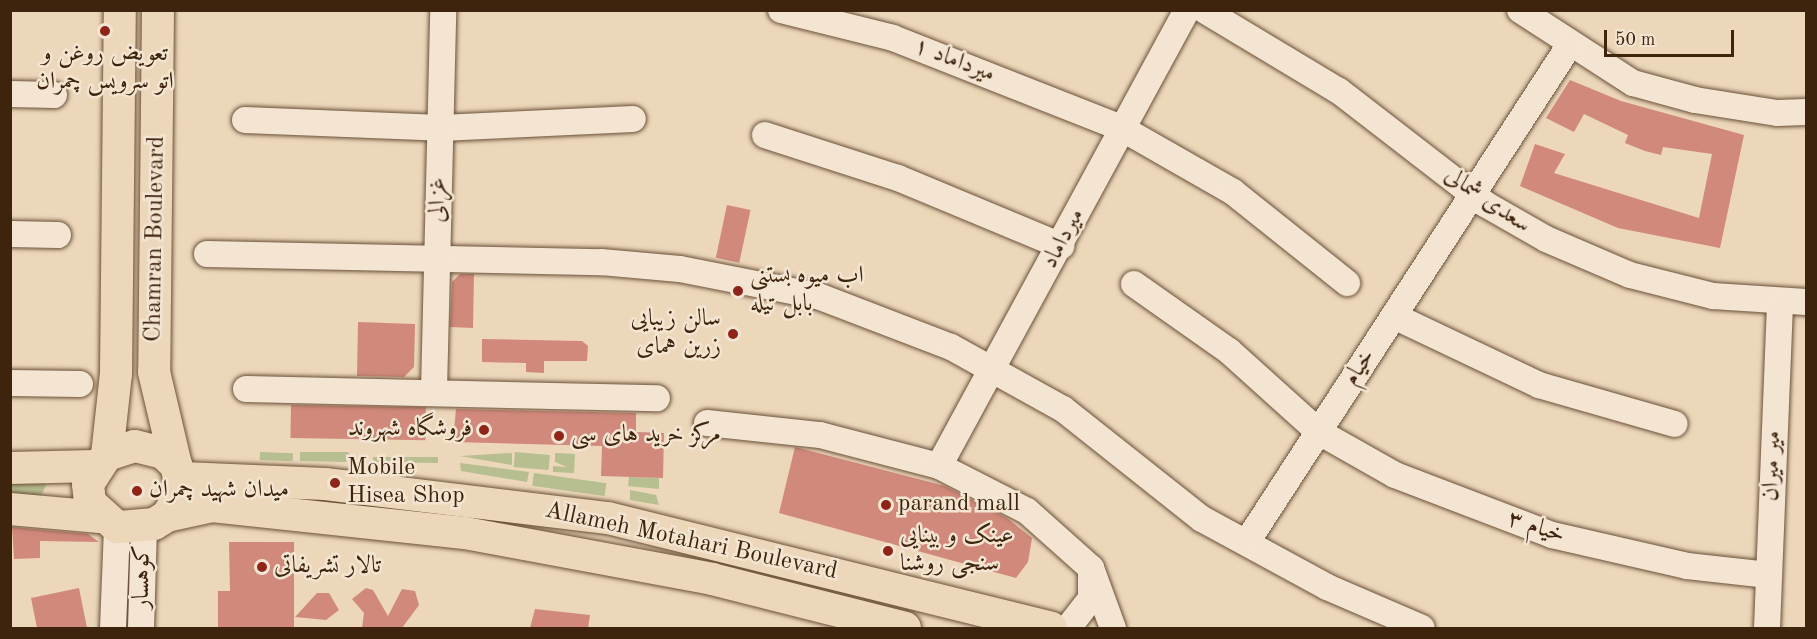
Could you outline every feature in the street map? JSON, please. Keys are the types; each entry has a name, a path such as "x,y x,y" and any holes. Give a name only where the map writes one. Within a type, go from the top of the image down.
{"main road":[{"name":"Chamran Boulevard","path":"101,460 116,374 120,10"},
{"name":"Chamran Boulevard","path":"158,10 154,372 179,471"},
{"path":"116,374 123,386 136,390 148,384 154,372"},
{"path":"10,468 101,460 135,446 163,453 179,471 177,504 132,521 90,503 88,484 101,460"},
{"name":"Allameh Motahari Boulevard","path":"179,471 336,485 608,518 1050,628"},
{"name":"Allameh Motahari Boulevard","path":"10,509 132,521 212,506 465,533 712,579 905,628"}],"street":[{"name":"غزالی","path":"434,390 443,10"},
{"name":"میرداماد ۱","path":"781,10 893,38 1121,128 1233,192 1347,283"},
{"name":"میرداماد","path":"939,466 994,370 1121,128 1187,10"},
{"name":"سعدی شمالی","path":"1204,10 1339,91 1473,195 1546,239 1630,275 1713,296 1780,304 1806,302"},
{"path":"1520,10 1569,46 1633,83 1695,100 1777,113 1806,112"},
{"name":"خیام","path":"1247,542 1569,46"},
{"path":"10,94 54,94"},
{"path":"245,120 441,128 633,119"},
{"path":"765,135 898,178 1060,246"},
{"path":"10,234 58,235"},
{"path":"207,254 438,256 601,262 739,279 818,297 887,320 994,370 1063,409 1202,519 1327,587 1422,628"},
{"name":"خیام ۳","path":"1134,284 1228,351 1319,432 1395,475 1552,536 1687,566 1769,575"},
{"name":"میر میران","path":"1767,628 1780,304"},
{"path":"1394,316 1539,385 1675,424"},
{"path":"10,383 80,384"},
{"path":"246,389 434,390 657,398"},
{"path":"707,423 939,466 1027,511 1091,568 1113,628"},
{"name":"کوهسار","path":"113,628 132,521"},
{"name":"کوهسار","path":"132,521 141,628"},
{"path":"1068,628 1091,599 1091,568"}],"green space":[{"path":"260,452 293,453 293,461 260,460"},
{"path":"300,452 348,452 350,455 346,462 300,461"},
{"path":"515,452 550,455 549,470 514,467"},
{"path":"512,453 512,465 460,456"},
{"path":"555,453 575,454 574,473 553,472 553,466 567,467 555,462"},
{"path":"373,457 438,457 438,463 373,462"},
{"path":"460,463 529,472 527,482 461,471"},
{"path":"534,473 606,483 604,496 532,486"},
{"path":"629,477 659,478 659,489 628,486"},
{"path":"11,479 39,480 46,485 41,496 11,500"},
{"path":"630,490 656,495 659,505 630,500"}],"building":[{"path":"1570,80 1621,101 1744,135 1720,248 1618,228 1520,186 1535,144 1565,154 1554,173 1699,218 1712,154 1663,147 1661,155 1645,151 1625,143 1628,135 1584,114 1574,132 1546,118"},
{"path":"727,205 750,210 739,263 716,258"},
{"path":"460,274 474,274 473,328 450,327 452,282"},
{"path":"358,322 415,324 414,367 404,377 357,376"},
{"path":"482,339 582,341 588,346 587,361 544,361 544,373 526,372 526,363 482,362"},
{"path":"291,405 426,407 425,440 290,438"},
{"path":"456,409 636,413 636,432 664,433 663,478 601,476 602,446 453,442"},
{"name":"parand mall","path":"795,447 945,486 1007,518 1032,538 1028,562 1016,578 779,513"},
{"path":"12,527 88,534 99,542 40,541 40,558 14,559"},
{"name":"تالار تشریفاتی","path":"229,542 294,542 294,628 218,628 218,591 230,591"},
{"path":"79,588 87,628 37,628 31,598"},
{"path":"366,588 373,590 388,616 402,589 415,591 419,605 402,628 362,628 364,613 352,599"},
{"path":"317,593 329,593 339,610 326,620 295,617"},
{"path":"535,609 590,615 588,628 530,628"}],"place":[{"name":"تعویض روغن و اتو سرویس چمران","path":"105,31"},
{"name":"اب میوه بستنی بابل تیله","path":"738,291"},
{"name":"سالن زیبایی زرین همای","path":"733,334"},
{"name":"فروشگاه شهروند","path":"484,430"},
{"name":"مرکز خرید های سی","path":"559,436"},
{"name":"Mobile Hisea Shop","path":"335,483"},
{"name":"میدان شهید چمران","path":"137,491"},
{"name":"parand mall","path":"886,505"},
{"name":"عینک و بینایی سنجی روشنا","path":"888,551"},
{"name":"تالار تشریفاتی","path":"262,567"}]}
